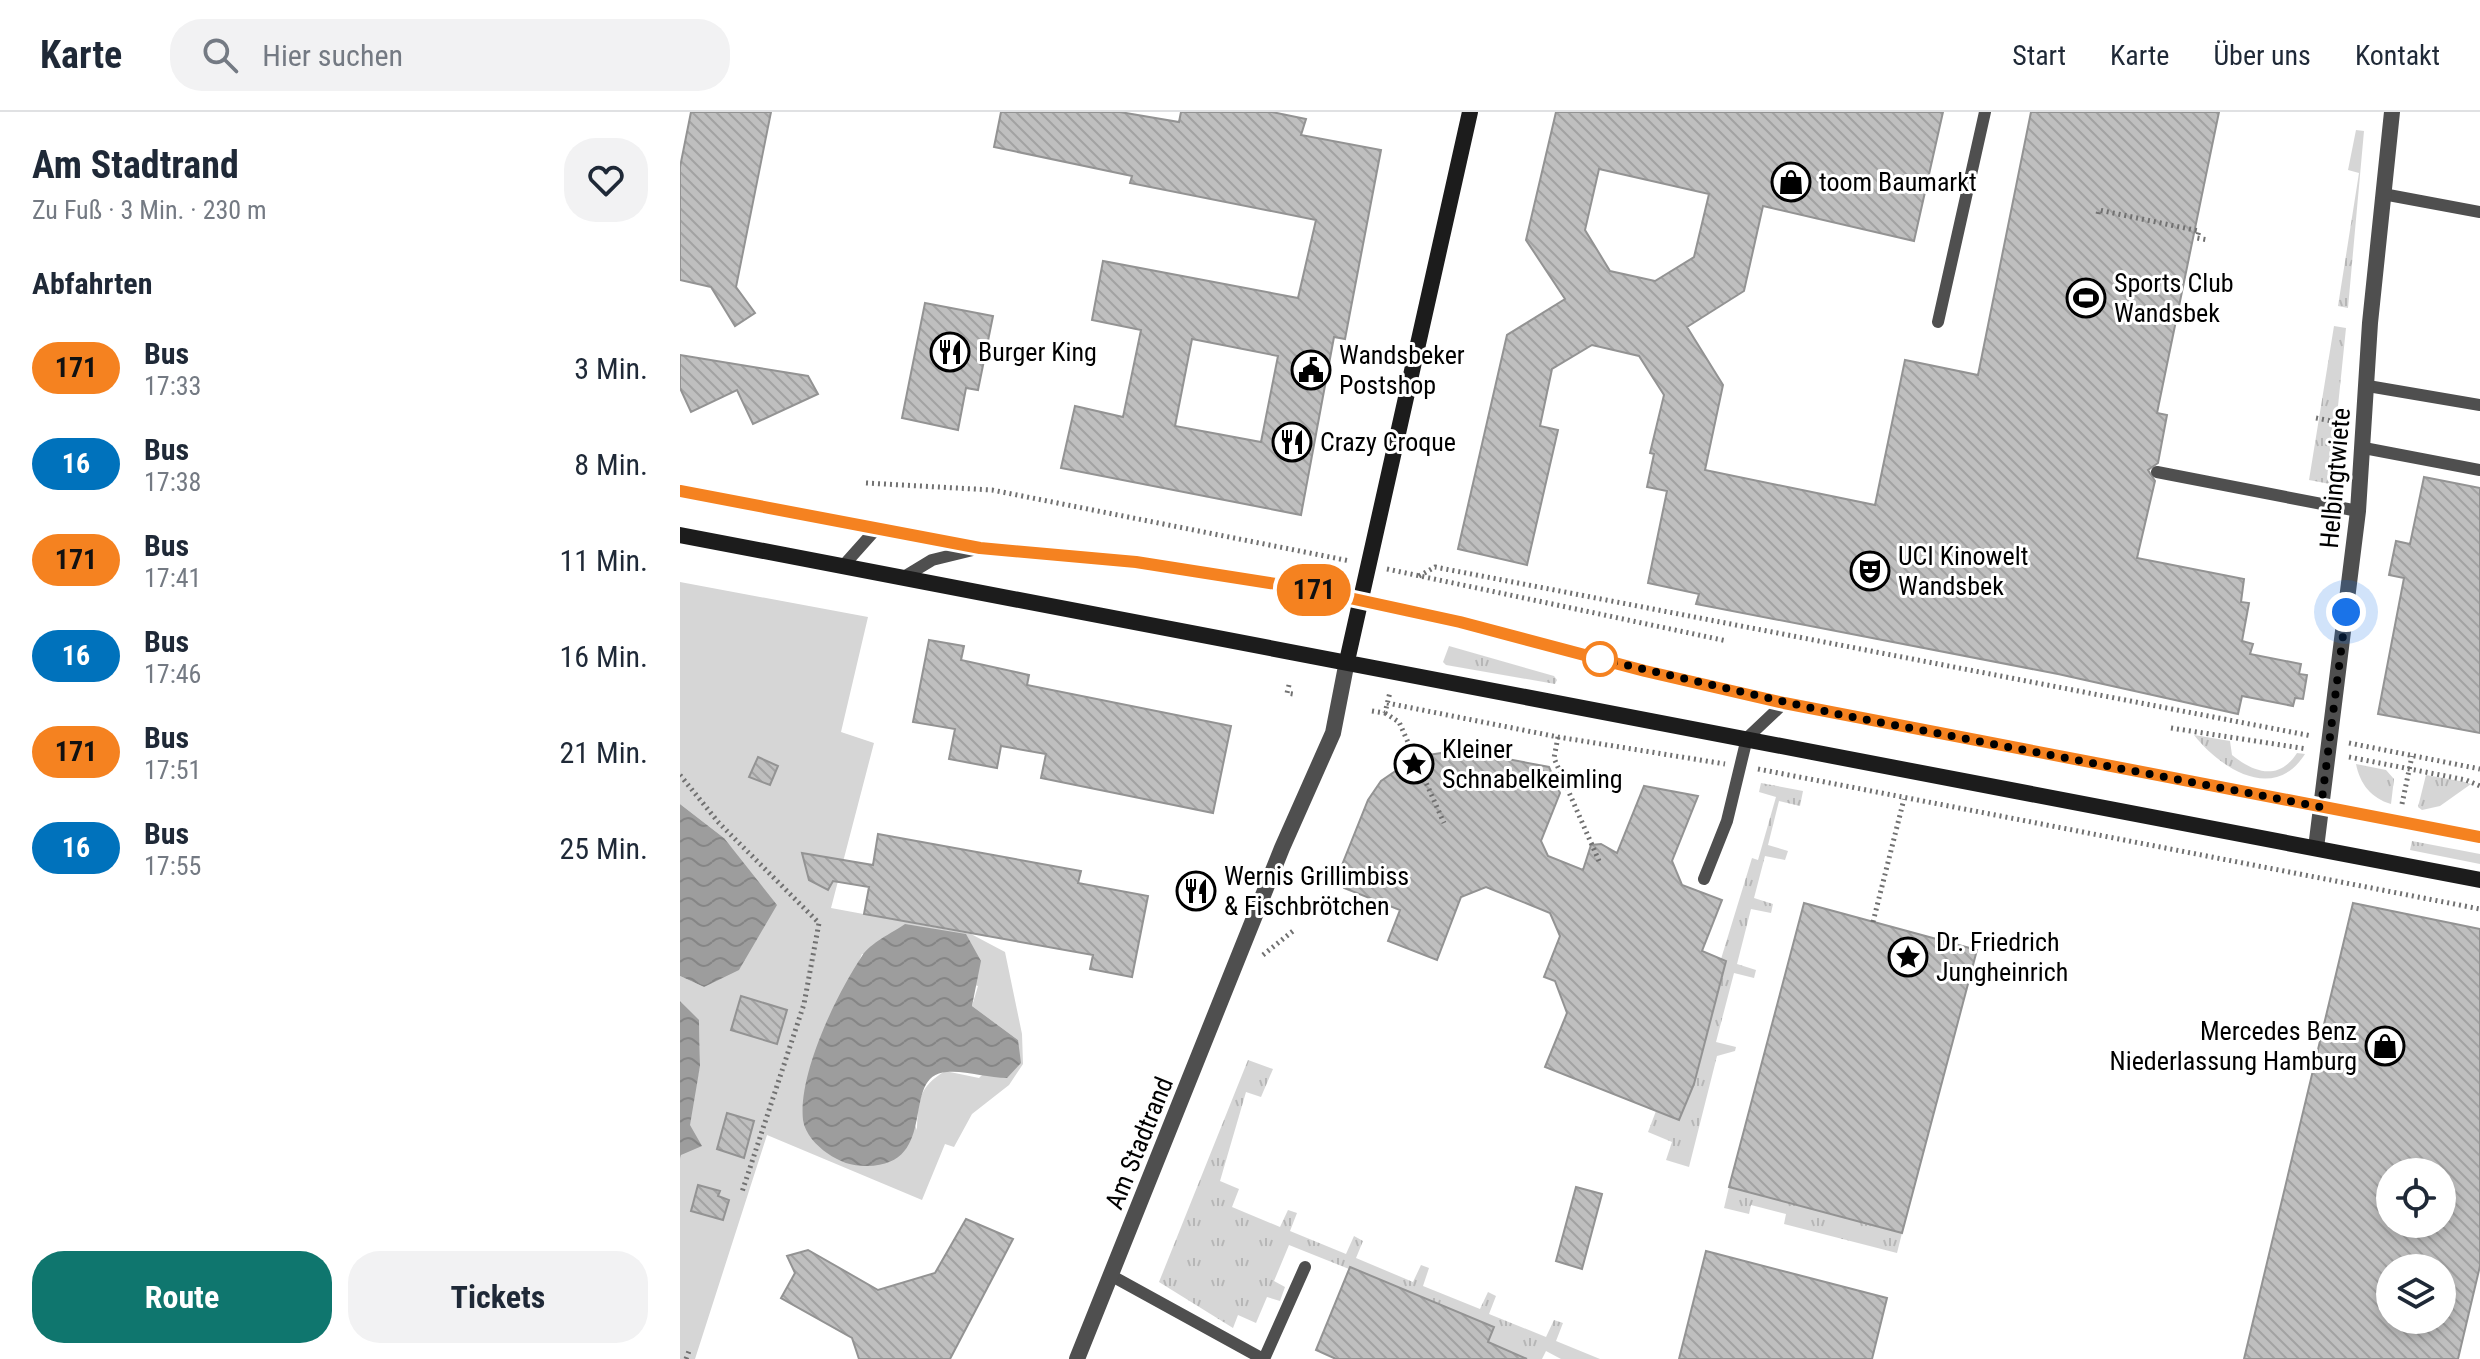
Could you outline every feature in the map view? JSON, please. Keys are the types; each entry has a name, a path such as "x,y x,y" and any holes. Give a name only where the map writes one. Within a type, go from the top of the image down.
{"main road":[{"name":"Am Stadtrand","path":"1347,661 1470,112"},
{"path":"680,491 980,548 1221,573 1360,599 1784,703 2480,837"},
{"path":"680,535 2480,880"}],"street":[{"name":"Helbingtwiete","path":"2316,848 2358,511 2370,323 2392,112"},
{"name":"Am Stadtrand","path":"1077,1359 1282,848 1333,733 1347,661"}],"lane":[{"path":"1938,322 1985,112"},
{"path":"2383,194 2480,212"},
{"path":"2368,386 2480,405"},
{"path":"2364,448 2480,470"},
{"path":"2157,472 2358,511"},
{"path":"843,566 877,528"},
{"path":"904,577 932,560 980,548"},
{"path":"1704,879 1727,821 1747,738 1784,703"},
{"path":"1112,1276 1263,1359 1305,1267"}],"path":[{"path":"2098,214 2099,210 2199,231 2197,238 2208,240"},
{"path":"866,483 992,490 1727,641"},
{"path":"1314,562 1315,554"},
{"path":"1419,576 1435,567 1465,572 2312,736"},
{"path":"1289,685 1287,693 1293,694"},
{"path":"1385,713 1390,691"},
{"path":"1387,703 1558,737 1740,766 2480,909"},
{"path":"1372,711 1385,713 1399,722 1444,823"},
{"path":"2171,728 2310,749"},
{"path":"1558,737 1554,758 1599,861"},
{"path":"2353,744 2480,769"},
{"path":"2401,808 2412,756"},
{"path":"2354,758 2480,786"},
{"path":"680,775 719,823 819,923 804,1004 742,1192"},
{"path":"1873,922 1904,799"},
{"path":"686,1359 689,1351"}],"green space":[{"path":"2356,130 2364,131 2348,308 2338,306 2359,173 2348,170"},
{"path":"2334,326 2346,328 2330,484 2309,480"},
{"path":"680,582 868,617 841,732 874,743 831,908 971,934 1005,952 1022,1034 1023,1064 1009,1085 972,1114 954,1147 945,1144 922,1200 767,1135 695,1359 680,1359 680,1159 700,1066 699,1021 680,1001 680,976 704,987 724,838 680,804","holes":["862,954 978,986 972,1006 1018,1040 979,1078 945,1071 936,1077 919,1102 917,1130 854,974"]},
{"path":"1449,646 1554,676 1557,680 1555,684 1446,665 1443,662"},
{"path":"2194,735 2230,741 2232,755 2257,770 2274,771 2290,762 2297,753 2305,754 2292,769 2278,776 2248,776 2218,759"},
{"path":"2356,764 2386,770 2394,779 2391,804 2368,789 2360,778"},
{"path":"2426,775 2471,784 2440,806 2422,810 2418,807"},
{"path":"1761,783 1803,791 1800,806 1779,801 1768,845 1788,851 1785,860 1765,856 1754,898 1773,904 1771,913 1751,909 1737,964 1756,970 1754,978 1734,973 1716,1042 1736,1047 1735,1051 1717,1056 1689,1167 1666,1160 1672,1142 1648,1132 1656,1111 1679,1120 1694,1084 1726,961 1721,959 1752,858 1758,860 1776,797 1759,792"},
{"path":"2412,841 2480,854 2480,864 2410,850"},
{"path":"1248,1060 1273,1069 1261,1097 1246,1092 1220,1181 1239,1189 1232,1207 1280,1227 1288,1210 1297,1213 1290,1231 1346,1254 1354,1236 1363,1241 1356,1258 1413,1282 1421,1265 1429,1268 1423,1286 1480,1309 1488,1292 1496,1296 1489,1314 1546,1337 1554,1320 1563,1323 1556,1341 1600,1359 1561,1359 1546,1351 1542,1359 1528,1359 1488,1342 1494,1327 1289,1245 1274,1281 1285,1287 1280,1301 1267,1297 1256,1323 1238,1315 1233,1328 1159,1282"},
{"path":"1729,1187 1902,1233 1897,1253 1784,1224 1786,1214 1751,1205 1749,1214 1724,1208"}],"water":[{"path":"680,804 724,838 777,905 739,970 704,987 680,976"},
{"path":"905,924 966,934 981,961 972,1006 1018,1040 1021,1063 1007,1078 953,1072 933,1077 924,1088 912,1137 904,1151 890,1162 867,1166 851,1164 823,1150 806,1130 803,1101 806,1080 821,1035 862,956"},
{"path":"680,1001 699,1020 700,1066 690,1125 702,1146 681,1155 680,1159"}],"building":[{"path":"691,112 771,112 736,287 755,313 735,326 711,287 680,280 680,167"},
{"path":"1001,112 1120,112 1179,122 1181,112 1272,112 1306,119 1301,135 1381,150 1345,339 1334,337 1301,515 1061,468 1075,406 1123,417 1141,330 1092,320 1103,261 1298,298 1316,220 1130,183 1132,176 994,147","holes":["1192,339 1278,356 1261,442 1175,426"]},
{"path":"1556,112 1943,112 1914,241 1763,206 1744,291 1687,327 1723,385 1705,470 1875,505 1905,360 1978,375 2031,112 2219,112 2157,413 2167,415 2158,463 2148,470 2155,481 2137,558 2244,579 2241,602 2249,603 2242,641 2253,644 2250,654 2301,664 2299,674 2307,675 2303,699 2295,698 2293,706 2242,696 2238,714 2058,674 1696,604 1699,594 1648,583 1667,491 1647,487 1654,454 1650,453 1664,395 1639,356 1592,345 1552,369 1540,426 1558,430 1527,565 1458,549 1507,335 1565,299 1526,240","holes":["1599,169 1709,194 1694,257 1655,281 1610,271 1585,230"]},
{"name":"Burger King","path":"925,303 993,316 978,390 966,388 958,430 902,418"},
{"path":"680,355 808,376 818,394 753,424 737,390 691,412 680,388"},
{"path":"2424,477 2480,488 2480,733 2378,714 2404,578 2389,575 2396,541 2410,544"},
{"path":"929,640 964,646 961,660 1029,675 1027,685 1231,726 1213,813 1041,778 1046,754 1001,746 997,768 949,759 955,729 913,722"},
{"path":"1460,750 1549,767 1560,793 1541,841 1548,856 1583,870 1591,845 1601,844 1617,853 1644,786 1698,796 1672,861 1682,885 1722,900 1702,951 1726,961 1694,1084 1679,1120 1545,1067 1567,1013 1555,981 1544,977 1560,936 1550,913 1486,887 1461,897 1437,960 1388,941 1400,910 1344,888 1338,875 1368,800 1381,781 1416,757"},
{"path":"758,757 778,766 770,785 749,777"},
{"path":"878,834 1081,871 1078,883 1148,896 1132,977 1090,969 1093,955 864,914 869,887 833,881 828,890 809,880 802,853 873,865"},
{"path":"1804,903 1977,950 1902,1233 1729,1187"},
{"name":"Mercedes Benz Niederlassung Hamburg","path":"2353,903 2480,929 2480,1266 2458,1359 2244,1359"},
{"path":"741,996 787,1010 777,1044 731,1030"},
{"path":"727,1113 754,1121 744,1158 717,1149"},
{"path":"698,1185 720,1191 718,1196 729,1200 723,1220 691,1211"},
{"path":"1576,1187 1602,1194 1582,1269 1556,1261"},
{"path":"966,1219 1013,1239 950,1359 859,1359 852,1338 781,1298 795,1273 787,1256 808,1250 878,1290 935,1273"},
{"path":"1706,1251 1887,1298 1872,1359 1679,1359"},
{"path":"1350,1267 1494,1327 1488,1342 1527,1359 1336,1359 1316,1350"}],"bus line":[{"name":"171","path":"680,491 980,548 1136,562 1308,589 1411,610 1645,671 1784,703 1984,744 2480,837"}],"place":[{"name":"toom Baumarkt","path":"1791,182"},
{"name":"Sports Club Wandsbek","path":"2086,298"},
{"name":"Burger King","path":"950,352"},
{"name":"Wandsbeker Postshop","path":"1311,370"},
{"name":"Crazy Croque","path":"1292,442"},
{"name":"UCI Kinowelt Wandsbek","path":"1870,571"},
{"name":"Kleiner Schnabelkeimling","path":"1414,764"},
{"name":"Wernis Grillimbiss & Fischbrötchen","path":"1196,891"},
{"name":"Dr. Friedrich Jungheinrich","path":"1908,957"},
{"name":"Mercedes Benz Niederlassung Hamburg","path":"2385,1046"}],"route":[{"path":"1600,659 1837,714 2321,807 2346,612"}]}
